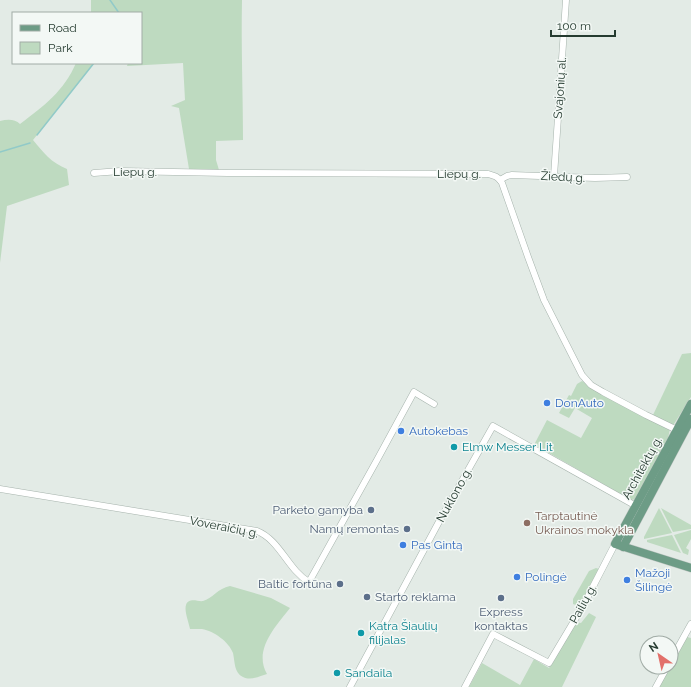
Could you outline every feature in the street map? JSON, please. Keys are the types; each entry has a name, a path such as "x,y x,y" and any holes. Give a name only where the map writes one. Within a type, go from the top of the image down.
{"main road":[{"name":"Architektų g.","path":"619,545 636,506 691,404"},
{"name":"Architektų g.","path":"619,545 691,419"},
{"path":"619,545 691,568"}],"street":[{"name":"Svajonių al.","path":"554,176 566,0"},
{"name":"Liepų g.","path":"94,174 120,171 488,174 495,176 500,180"},
{"name":"Žiedų g.","path":"500,180 512,175 595,178 627,177"},
{"path":"500,180 544,300 582,375 591,385 603,392 677,430"},
{"name":"Voveraičių g.","path":"0,489 257,531 266,536 299,575 310,582 414,392 434,404"},
{"name":"Nuklono g.","path":"350,687 441,518 493,426 636,506"},
{"name":"Pailių g.","path":"465,687 493,634 549,663 619,545"},
{"path":"679,646 691,624"},
{"path":"656,687 663,675"}],"green space":[{"path":"91,0 242,0 243,140 216,141 216,160 219,170 189,169 179,108 171,106 185,100 183,63 127,66 128,64 142,64 142,12 91,12"},
{"path":"76,64 93,64 33,140 52,160 67,169 69,185 7,206 0,263 0,121 11,120 20,124 45,104 59,90"},
{"path":"691,353 691,397 674,424 671,425 653,415 682,354"},
{"path":"582,381 670,429 667,443 636,499 631,500 535,445 547,420 581,438 592,418 575,408 569,418 559,413 569,395 571,396 577,384"},
{"path":"659,508 672,533 644,539 644,537"},
{"path":"661,508 691,525 691,529 673,532"},
{"path":"691,530 691,539 686,548 689,550 688,555 683,553 674,535"},
{"path":"672,535 681,553 647,542 647,540"},
{"path":"596,568 599,569 580,604 573,604 573,599 589,571"},
{"path":"230,586 271,598 290,608 273,630 264,647 263,665 267,674 252,678 243,677 236,670 233,653 225,641 207,630 190,629 186,610 187,603 191,600 206,600 222,589"},
{"path":"589,613 596,617 562,687 469,687 482,663 520,685 534,659 549,668 576,622 581,623"},
{"path":"687,637 691,638 691,687 659,687 666,675 679,675 679,651"}],"waterway":[{"path":"110,0 118,12"},
{"path":"37,135 93,64"},
{"path":"0,152 30,143"}],"place":[{"name":"DonAuto","path":"547,403"},
{"name":"Autokebas","path":"401,431"},
{"name":"Elmw Messer Lit","path":"454,447"},
{"name":"Parketo gamyba","path":"371,510"},
{"name":"Tarptautinė Ukrainos mokykla","path":"527,523"},
{"name":"Namų remontas","path":"407,529"},
{"name":"Pas Gintą","path":"403,545"},
{"name":"Polingė","path":"517,577"},
{"name":"Mažoji Šilingė","path":"627,580"},
{"name":"Baltic fortūna","path":"340,584"},
{"name":"Starto reklama","path":"367,597"},
{"name":"Express kontaktas","path":"501,598"},
{"name":"Katra Šiaulių filijalas","path":"361,633"},
{"name":"Sandaila","path":"337,673"}]}
